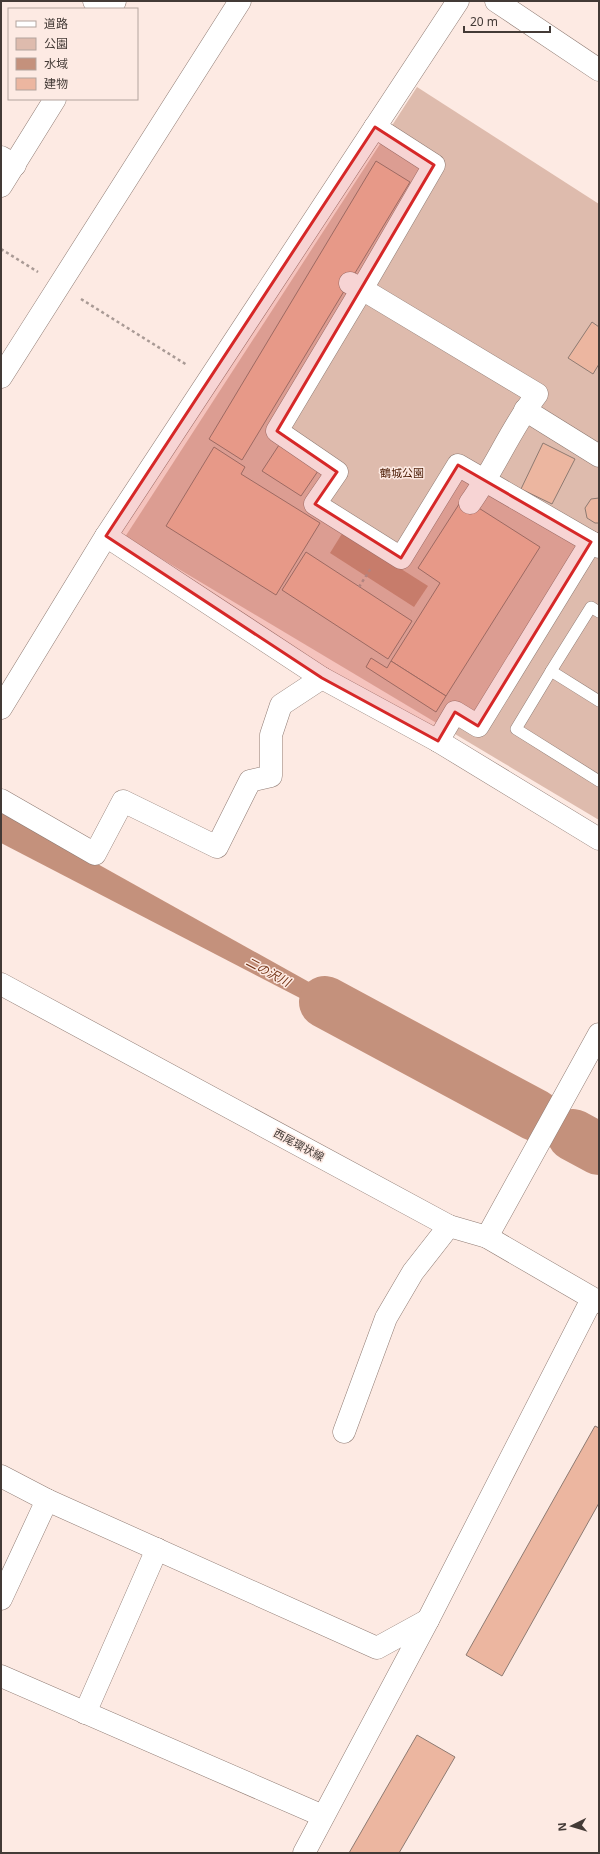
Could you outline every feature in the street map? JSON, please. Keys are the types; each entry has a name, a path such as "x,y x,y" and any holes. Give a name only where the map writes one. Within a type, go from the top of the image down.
{"street":[{"path":"94,1 108,8"},
{"path":"1,377 240,1"},
{"path":"1,708 106,536 458,1"},
{"path":"496,1 599,70"},
{"path":"1,186 8,161 54,100"},
{"path":"375,126 434,164 356,286 277,430 337,472 315,504 400,558 458,465 595,544 478,726 455,712 438,741"},
{"path":"356,286 537,394 525,410 485,481 470,503"},
{"path":"525,410 599,456"},
{"path":"106,536 322,678 438,741 599,838"},
{"path":"1,800 95,854 123,800 217,847 250,781 271,776 271,735 280,705 322,678"},
{"name":"西尾環状線","path":"1,984 449,1226 487,1237 596,1300"},
{"path":"487,1237 599,1034"},
{"path":"344,1432 386,1318 413,1272 449,1226"},
{"path":"304,1853 596,1300"},
{"path":"1,1476 47,1500 377,1648 428,1620"},
{"path":"1,1599 47,1500"},
{"path":"85,1713 157,1550"},
{"path":"1,1676 323,1816"}],"lane":[{"path":"599,612 591,607 516,729 599,781"},
{"path":"551,672 599,701"}],"path":[{"path":"1,249 209,378"},
{"path":"359,587 364,579"}],"highlighted area":[{"path":"375,127 434,165 277,431 337,472 315,504 401,558 458,465 591,542 478,726 455,712 438,741 322,678 106,536"}],"green space":[{"name":"鶴城公園","path":"417,87 599,204 599,820 125,537"}],"water":[{"path":"343,532 428,586 414,607 330,553"},
{"name":"二の沢川","path":"1,810 395,1030 381,1040 1,843"}],"building":[{"path":"376,161 410,182 242,460 209,439"},
{"path":"592,322 599,327 599,364 593,374 568,358"},
{"path":"543,443 575,459 552,504 521,489"},
{"path":"279,445 318,471 301,496 262,471"},
{"path":"214,447 245,467 241,474 320,523 276,595 166,526"},
{"path":"463,498 540,547 446,696 391,661 440,583 418,568"},
{"path":"599,498 599,523 595,523 587,518 585,508 591,499"},
{"path":"306,552 412,621 388,659 282,590"},
{"path":"371,658 387,668 391,661 446,696 436,712 366,667"},
{"path":"595,1426 599,1428 599,1503 502,1676 466,1655"},
{"path":"417,1735 455,1757 399,1853 349,1853"}],"waterway":[{"name":"二の沢川","path":"325,1002 535,1115"},
{"name":"二の沢川","path":"573,1135 599,1149"}]}
